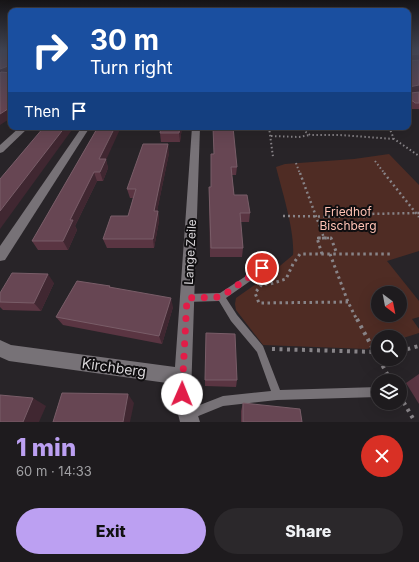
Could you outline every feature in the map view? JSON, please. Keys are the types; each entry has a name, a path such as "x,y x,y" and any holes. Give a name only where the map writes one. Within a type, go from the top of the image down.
{"street":[{"path":"0,150 22,130"},
{"path":"0,256 84,130"},
{"name":"Lange Zeile","path":"183,377 196,130"},
{"name":"Kirchberg","path":"0,348 9,352 183,377"},
{"path":"183,377 182,394 188,419"}],"lane":[{"path":"187,298 221,297 262,268"},
{"path":"221,297 234,318 260,349 277,395"},
{"path":"188,419 223,400 277,395 371,392"}],"path":[{"path":"270,130 272,136 273,157"},
{"path":"303,130 310,135"},
{"path":"390,130 394,139 419,156"},
{"path":"272,136 299,137 310,135 340,135 394,139"},
{"path":"375,161 419,217"},
{"path":"296,163 324,239"},
{"path":"283,216 368,217 366,214 417,213"},
{"path":"322,254 317,238 331,238 337,254"},
{"path":"348,302 259,303 255,293 262,284 270,284 286,279 293,264 300,254 391,254"},
{"path":"330,254 348,302 371,345"},
{"path":"407,349 419,346"},
{"path":"260,349 371,352"},
{"path":"407,408 415,422"}],"green space":[{"name":"Friedhof Bischberg","path":"389,154 419,185 419,251 387,261 407,286 419,301 419,317 412,319 419,329 419,333 407,337 407,330 371,330 371,348 367,349 263,345 236,310 235,304 236,298 269,275 293,255 290,223 276,167 285,164 354,159"}],"building":[{"path":"411,70 419,70 419,85 411,87"},
{"path":"0,73 8,73 8,109 0,114"},
{"path":"419,92 419,103 415,103 411,101 411,93"},
{"path":"41,130 63,130 0,211 0,179"},
{"path":"96,130 114,130 99,159 106,159 100,172 94,172 70,220 73,220 63,241 32,241"},
{"path":"160,130 180,130 179,133 160,133"},
{"path":"213,130 233,130 237,167 231,167 234,195 247,195 250,213 240,213 243,248 211,248 209,187 211,187 211,154 214,154"},
{"path":"143,144 168,144 154,211 158,211 153,239 103,239 111,216 128,216 136,189 127,189"},
{"path":"12,273 48,274 34,303 0,302 0,293"},
{"path":"77,281 171,298 159,336 56,317"},
{"path":"206,333 235,334 237,380 205,380"},
{"path":"62,393 128,394 123,422 53,422"},
{"path":"0,395 33,398 23,422 0,422"},
{"path":"243,403 300,409 302,422 243,422"}],"route":[{"path":"182,394 187,298 221,297 262,268"}]}
